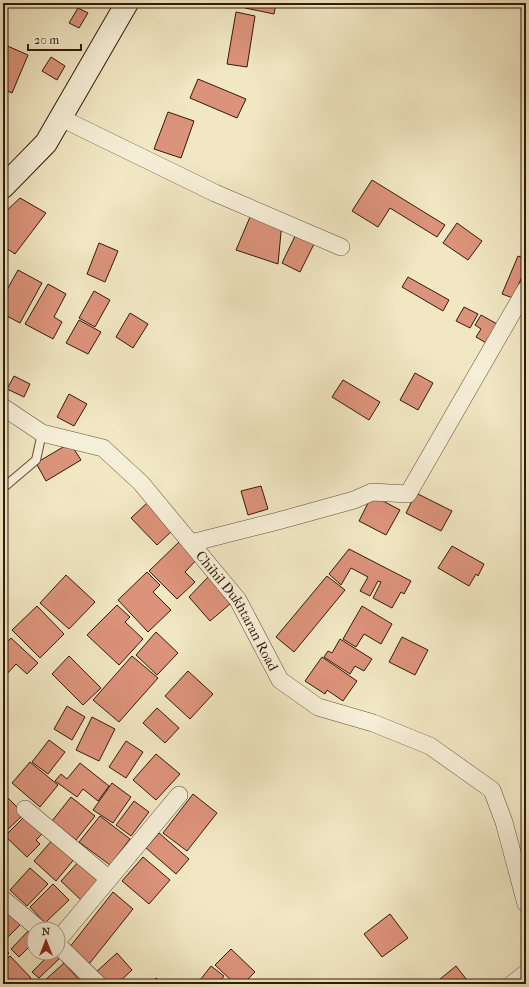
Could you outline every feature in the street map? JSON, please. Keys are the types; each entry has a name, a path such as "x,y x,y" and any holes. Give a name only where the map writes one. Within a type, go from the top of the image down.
{"street":[{"path":"3,187 46,143 127,3"},
{"path":"60,118 215,193 341,246"},
{"path":"191,543 354,500 372,492 408,494 526,289"},
{"name":"Chihil Dukhtaran Road","path":"3,407 42,433 102,448 141,483 238,600 280,680 318,707 373,723 430,746 492,790 504,822 526,904"},
{"path":"66,930 180,795"},
{"path":"25,809 109,879"},
{"path":"3,899 30,921"},
{"path":"66,953 98,984"},
{"path":"512,984 526,973"}],"lane":[{"path":"3,488 36,460 42,433"}],"building":[{"path":"246,3 276,3 274,14 245,8"},
{"path":"78,8 88,13 79,28 69,23"},
{"path":"236,12 255,16 247,67 227,64"},
{"path":"3,44 28,55 12,93 3,89"},
{"path":"51,57 65,66 57,80 42,71"},
{"path":"198,79 246,99 237,118 190,98"},
{"path":"168,112 194,121 181,158 154,149"},
{"path":"372,180 445,225 437,237 390,208 378,227 352,211"},
{"path":"20,198 46,213 15,254 3,246 3,214"},
{"path":"250,217 282,222 278,264 236,250"},
{"path":"457,223 482,241 468,260 443,243"},
{"path":"298,230 317,238 300,272 282,263"},
{"path":"99,243 118,251 105,282 87,274"},
{"path":"518,256 526,259 526,267 513,298 502,294"},
{"path":"18,270 42,283 20,323 3,314 3,297"},
{"path":"408,277 449,300 443,311 402,287"},
{"path":"48,284 66,294 54,317 62,322 53,339 25,324"},
{"path":"94,291 110,300 95,327 79,318"},
{"path":"464,307 478,314 470,328 456,321"},
{"path":"130,313 148,324 133,348 116,337"},
{"path":"481,315 499,325 488,344 476,337 481,329 475,325"},
{"path":"79,320 101,332 88,354 66,343"},
{"path":"415,373 433,383 418,410 400,400"},
{"path":"14,376 30,384 24,397 7,389"},
{"path":"343,380 380,402 369,420 332,397"},
{"path":"69,394 87,404 74,426 57,417"},
{"path":"70,443 81,460 46,481 36,463"},
{"path":"261,486 268,509 248,515 241,491"},
{"path":"416,493 452,511 441,531 406,513"},
{"path":"372,495 400,510 386,535 359,521"},
{"path":"147,503 173,530 157,545 131,518"},
{"path":"179,542 197,559 185,572 195,582 177,599 149,571"},
{"path":"452,546 484,564 478,576 476,574 469,586 438,568"},
{"path":"349,549 411,581 404,594 401,592 392,608 373,598 381,582 378,581 370,596 360,591 368,577 351,568 341,585 329,574"},
{"path":"147,572 160,585 153,592 171,610 148,632 118,600"},
{"path":"66,575 95,602 69,629 40,603"},
{"path":"209,576 230,604 210,621 189,597"},
{"path":"327,576 345,590 294,652 276,637"},
{"path":"117,605 130,617 125,622 143,639 119,665 87,635"},
{"path":"37,606 64,634 40,658 12,630"},
{"path":"362,606 392,624 381,644 364,634 356,647 343,639"},
{"path":"156,632 178,653 157,675 136,655"},
{"path":"402,637 428,650 415,675 389,662"},
{"path":"11,638 38,663 27,674 16,664 6,675 3,672 3,646"},
{"path":"340,639 372,659 364,671 355,666 350,674 324,657 328,651 332,653"},
{"path":"69,656 101,688 83,705 52,674"},
{"path":"132,656 158,678 119,722 93,700"},
{"path":"322,657 357,681 343,701 327,690 325,694 305,681"},
{"path":"188,671 213,694 190,719 165,696"},
{"path":"67,706 85,717 72,740 54,729"},
{"path":"157,708 179,728 165,743 143,723"},
{"path":"92,717 115,729 99,761 76,750"},
{"path":"49,740 65,752 48,774 32,762"},
{"path":"126,741 143,752 126,778 109,767"},
{"path":"156,754 180,774 156,800 133,780"},
{"path":"30,762 58,785 40,807 12,783"},
{"path":"80,763 109,786 98,801 83,789 77,797 55,781 61,774 67,779"},
{"path":"112,783 131,797 113,823 93,810"},
{"path":"4,794 24,814 3,834 3,795"},
{"path":"193,794 217,813 187,851 163,833"},
{"path":"71,797 95,816 76,840 52,821"},
{"path":"134,801 149,812 131,836 116,825"},
{"path":"26,815 44,832 36,840 40,844 27,857 5,836"},
{"path":"100,816 130,839 110,865 79,842"},
{"path":"159,833 189,859 176,874 146,848"},
{"path":"54,838 76,857 56,881 34,861"},
{"path":"143,857 170,880 149,904 122,881"},
{"path":"80,860 101,879 81,900 61,881"},
{"path":"30,868 48,884 27,906 10,890"},
{"path":"53,884 69,900 47,921 43,921 30,907"},
{"path":"113,892 133,909 89,964 69,948"},
{"path":"3,907 21,924 3,942"},
{"path":"390,914 408,938 382,957 364,934"},
{"path":"26,933 26,950 19,957 11,949"},
{"path":"3,947 9,953 3,958"},
{"path":"231,949 255,972 243,984 235,984 215,965"},
{"path":"117,953 132,970 117,984 108,984 96,972"},
{"path":"10,956 31,978 25,984 3,984 3,963"},
{"path":"43,961 57,961 39,978 32,972"},
{"path":"64,963 83,984 44,984 43,982"},
{"path":"211,966 224,976 218,984 197,984"},
{"path":"456,966 470,984 434,984"},
{"path":"156,978 164,984 151,984"}]}
